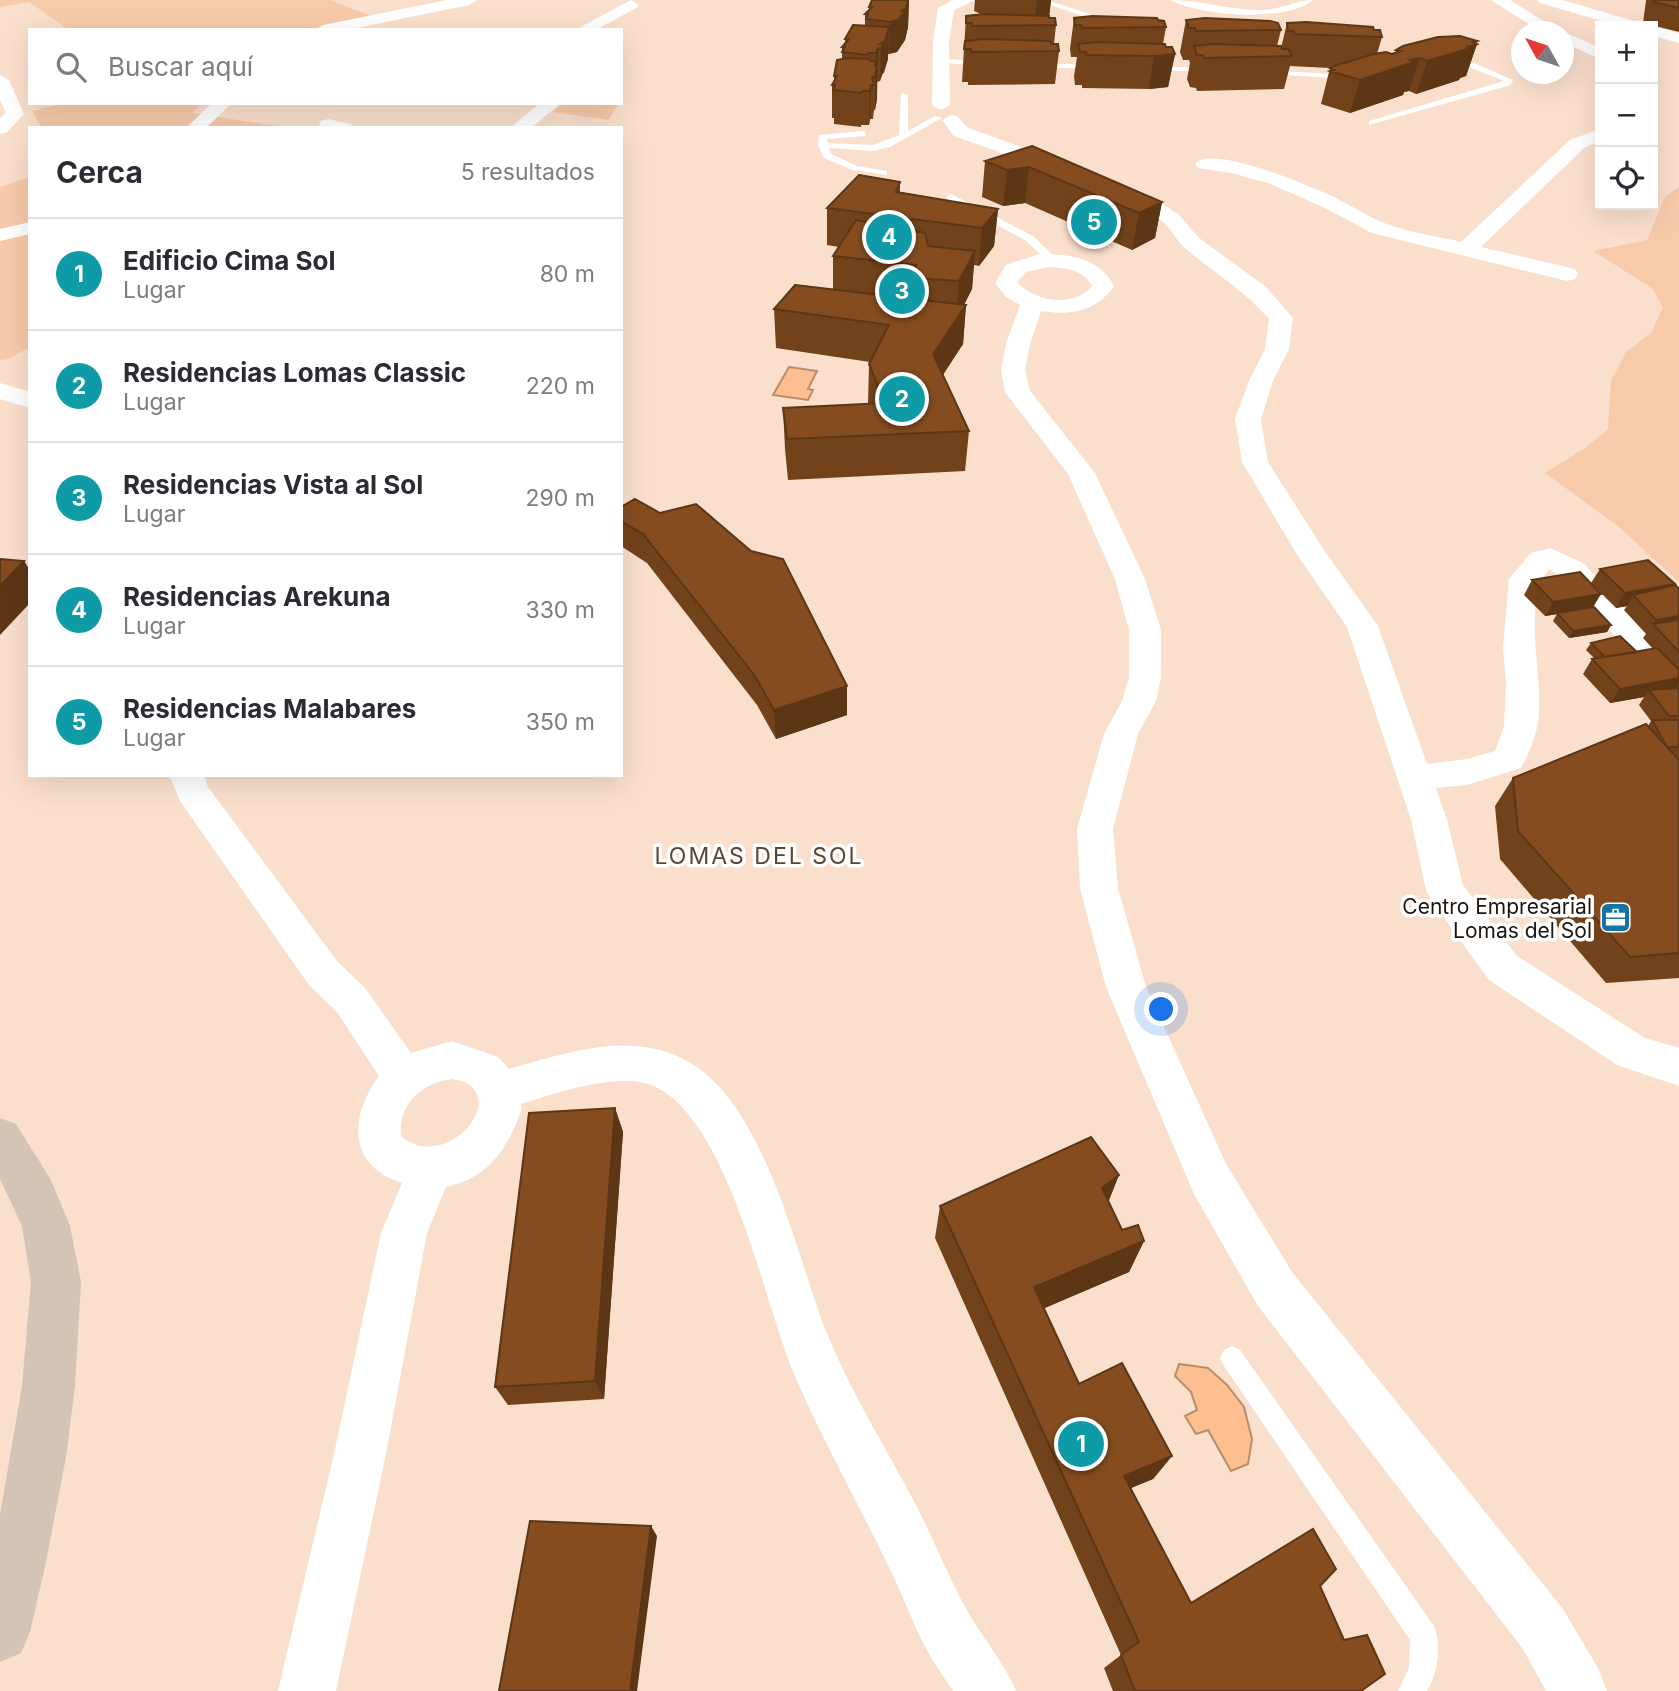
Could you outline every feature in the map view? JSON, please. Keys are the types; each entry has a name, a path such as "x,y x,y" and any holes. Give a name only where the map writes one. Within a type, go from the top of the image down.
{"main road":[{"path":"0,1139 30,1182 45,1222 54,1259 57,1297 50,1380 38,1453 20,1555 0,1632"}],"street":[{"path":"333,28 469,0"},
{"path":"967,0 946,8 941,40 942,61 938,70 961,132 1138,197 1171,218 1191,243 1258,292 1281,318 1278,349 1261,381 1248,419 1255,462 1285,513 1362,626 1429,820 1445,890 1503,968 1632,1052 1679,1067"},
{"path":"1499,0 1534,21"},
{"path":"1545,0 1618,21"},
{"path":"587,28 631,5"},
{"path":"1658,32 1679,38"},
{"path":"1574,42 1595,52"},
{"path":"0,80 15,114 0,128"},
{"path":"197,126 221,105"},
{"path":"522,126 549,105"},
{"path":"1467,248 1577,144 1595,137"},
{"path":"1205,164 1232,167 1275,179 1330,203 1379,229 1567,274"},
{"path":"0,235 28,228"},
{"path":"1054,261 1070,262 1095,272 1103,286 1100,293 1080,304 1065,306 1033,302 1010,290 1006,283 1007,275 1025,264 1054,261"},
{"path":"1033,302 1018,344 1013,370 1018,392 1069,454 1081,473 1130,579 1145,631 1145,677 1139,701 1121,734 1095,829 1099,888 1126,987 1210,1179 1275,1289 1543,1629 1578,1691"},
{"path":"0,391 28,399"},
{"path":"1413,778 1467,772 1509,759 1521,726 1522,682 1519,648 1524,579 1541,559 1550,557 1572,570 1679,685"},
{"path":"187,777 193,792 323,973 351,1000 404,1078"},
{"path":"460,1061 482,1068 493,1078 500,1091 500,1113 490,1135 471,1154 447,1166 420,1169 397,1161 381,1142 378,1129 382,1108 393,1089 404,1078 435,1062 460,1061"},
{"path":"500,1091 612,1062 633,1062 672,1074 703,1097 732,1141 750,1182 812,1356 852,1441 911,1553 948,1632 987,1691"},
{"path":"307,1691 360,1454 404,1233 431,1168"}],"lane":[{"path":"1039,0 1104,20"},
{"path":"1174,0 1235,12 1279,10 1306,4 1309,0"},
{"path":"942,61 991,63"},
{"path":"1372,123 1508,83 1509,80 1471,65 1441,62"},
{"path":"1028,65 1110,67"},
{"path":"1137,68 1219,71"},
{"path":"1259,72 1361,77"},
{"path":"903,137 904,94"},
{"path":"823,145 873,148 887,145 953,113"},
{"path":"863,134 822,137 827,156 884,173"},
{"path":"951,197 1029,237 1054,261"},
{"path":"1233,1358 1424,1636 1423,1671 1412,1691"}],"shaded area":[{"path":"0,0 331,0 371,16 316,28 66,28 29,2 0,7"},
{"path":"58,105 200,105 192,113 277,126 41,126 32,111"},
{"path":"561,105 618,105 608,120 553,112"},
{"path":"28,178 28,348 8,359 0,360 0,187"},
{"path":"1679,187 1679,582 1618,526 1545,473 1585,448 1608,429 1611,381 1626,352 1651,333 1663,307 1652,288 1593,251 1647,240 1665,197"},
{"path":"789,367 817,371 808,389 813,390 808,400 773,395"},
{"path":"1179,1364 1208,1368 1227,1385 1244,1407 1252,1439 1248,1464 1231,1471 1208,1430 1196,1434 1185,1416 1197,1410 1191,1392 1175,1376"}],"building":[{"path":"872,0 908,0 906,9 902,11 905,12 898,20 890,22 866,19 868,14 865,14 872,7 869,7"},
{"path":"1679,0 1679,8 1653,2"},
{"path":"966,16 1049,16 1055,18 1056,25 972,26 972,23 966,23"},
{"path":"1074,18 1157,18 1164,21 1166,27 1082,28 1081,25 1075,25"},
{"path":"1205,18 1270,21 1278,23 1281,30 1196,31 1195,28 1189,28 1186,20"},
{"path":"1287,23 1373,27 1374,30 1380,30 1382,37 1294,34 1294,31 1288,31"},
{"path":"853,25 889,27 885,41 880,44 883,44 881,49 878,48 876,53 867,55 842,52 845,47 842,47 849,39 845,39"},
{"path":"1460,36 1477,41 1473,42 1477,44 1427,61 1420,58 1410,60 1414,62 1360,80 1330,71 1334,70 1330,68 1337,65 1374,54 1401,51 1396,50 1403,46 1438,37"},
{"path":"965,41 1050,41 1051,44 1058,44 1059,51 971,52 971,49 964,49"},
{"path":"1078,44 1165,44 1166,47 1172,47 1175,54 1087,55 1086,52 1080,52"},
{"path":"1194,46 1281,46 1282,49 1288,49 1292,56 1204,58 1203,55 1197,55"},
{"path":"847,58 876,61 875,77 872,77 874,85 871,85 870,91 861,93 834,90 835,85 832,85 837,76 834,76 837,60"},
{"path":"1032,146 1162,202 1139,213 1029,167 1007,170 985,161"},
{"path":"859,175 900,182 896,192 998,209 982,228 827,208"},
{"path":"856,220 925,233 928,246 975,251 959,281 914,278 916,265 833,256"},
{"path":"795,285 966,305 933,354 969,431 787,439 783,408 885,403 869,364 889,325 774,309"},
{"path":"635,499 660,513 696,504 751,551 783,559 847,686 774,710 755,676 643,534 623,522 623,506"},
{"path":"0,559 24,561 0,586"},
{"path":"1648,560 1675,584 1625,593 1600,569"},
{"path":"1580,572 1601,594 1553,602 1532,580"},
{"path":"1675,585 1679,589 1679,616 1656,620 1633,595"},
{"path":"1594,607 1611,625 1573,631 1557,613"},
{"path":"1679,620 1679,652 1653,624"},
{"path":"1620,636 1637,652 1605,657 1591,643"},
{"path":"1657,648 1679,670 1679,678 1620,689 1592,659"},
{"path":"1679,688 1679,716 1669,716 1649,690"},
{"path":"1652,720 1679,720 1679,747 1667,747"},
{"name":"Centro Empresarial Lomas del Sol","path":"1646,724 1679,760 1679,953 1630,957 1518,831 1513,778"},
{"path":"615,1108 595,1381 495,1387 529,1113"},
{"path":"1091,1137 1119,1175 1102,1188 1122,1230 1138,1225 1144,1241 1034,1287 1079,1384 1122,1363 1172,1456 1124,1476 1191,1603 1313,1529 1336,1569 1320,1586 1344,1640 1367,1635 1385,1674 1361,1691 1135,1691 1121,1655 1139,1642 940,1206"},
{"path":"530,1521 651,1526 630,1691 499,1691"}],"place":[{"name":"Residencias Malabares","path":"1094,222"},
{"name":"Residencias Arekuna","path":"889,237"},
{"name":"Residencias Vista al Sol","path":"902,291"},
{"name":"Residencias Lomas Classic","path":"902,399"},
{"name":"Centro Empresarial Lomas del Sol","path":"1615,918"},
{"name":"Edificio Cima Sol","path":"1081,1444"}],"district":[{"name":"LOMAS DEL SOL","path":"759,856"}]}
